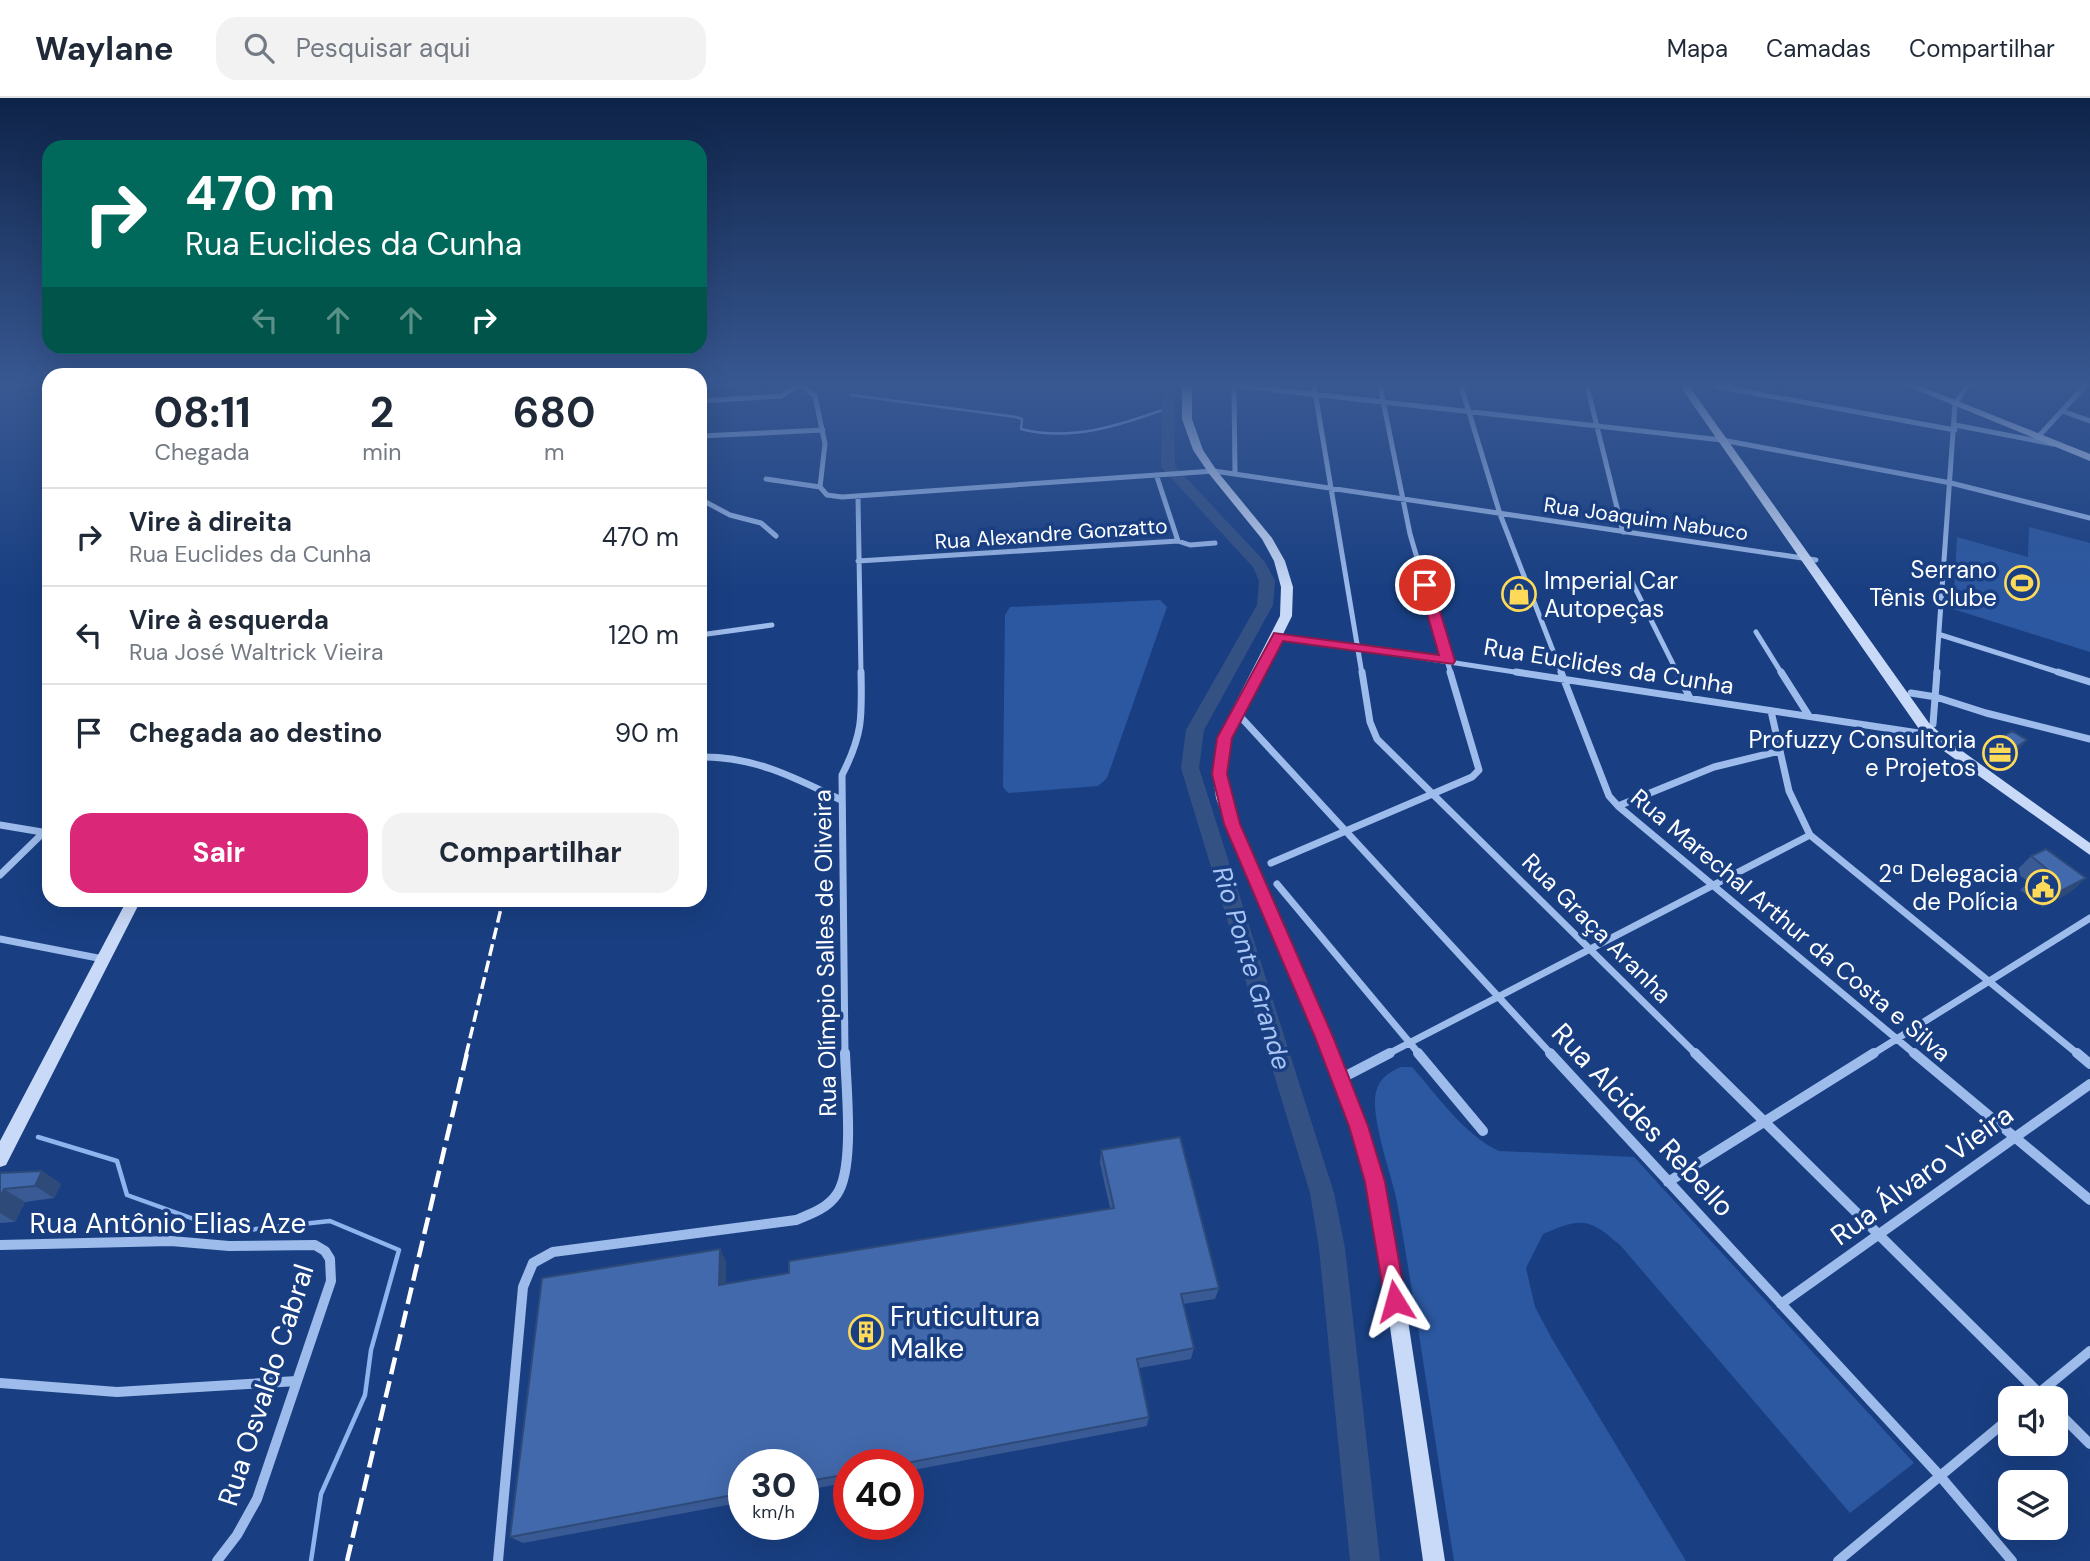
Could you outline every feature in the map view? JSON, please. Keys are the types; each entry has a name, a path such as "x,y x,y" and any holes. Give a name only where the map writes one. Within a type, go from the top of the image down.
{"street":[{"path":"820,487 824,454"},
{"path":"1203,454 1257,524 1280,561 1287,579 1289,599 1279,636 1224,738 1220,774 1223,798 1242,850 1342,1079 1375,1182 1388,1249 1434,1561"},
{"path":"1235,454 1235,474"},
{"name":"Rua Graça Aranha","path":"1325,454 1373,731 1385,747 2028,1386"},
{"path":"1271,863 1472,777 1479,770 1410,534 1395,454"},
{"name":"Rua Marechal Arthur da Costa e Silva","path":"1482,454 1500,514 1603,785 1618,806 2090,1200"},
{"path":"1604,454 1623,532"},
{"path":"1736,454 1933,730 2090,850"},
{"path":"1798,454 1951,483 2090,518"},
{"path":"1933,730 1953,454"},
{"name":"Rua Joaquim Nabuco","path":"766,479 820,487 827,495 834,497 858,497 1214,471 1811,560"},
{"name":"Rua Alexandre Gonzatto","path":"858,561 1178,541 1157,477"},
{"name":"Rua Olímpio Salles de Oliveira","path":"498,1561 523,1287 533,1263 553,1252 796,1220 819,1211 834,1200 843,1186 847,1166 841,800 842,775 862,725 858,497"},
{"path":"707,501 729,514 763,522 776,536"},
{"path":"1178,541 1190,545 1215,543"},
{"path":"1811,560 1911,693 1933,730"},
{"path":"1631,580 1690,698"},
{"path":"707,634 772,625"},
{"path":"1756,632 1810,716"},
{"path":"1941,635 2090,682"},
{"name":"Rua Euclides da Cunha","path":"1279,636 1810,716 1933,730"},
{"path":"1911,693 1936,697 1986,713 2090,739"},
{"path":"1771,710 1794,811 1810,835 2090,1064"},
{"name":"Rua Alcides Rebello","path":"1237,713 1940,1476 2012,1561"},
{"path":"1618,806 1714,767 1780,751"},
{"path":"707,757 749,759 841,800"},
{"path":"2041,811 2090,841"},
{"path":"0,825 42,832"},
{"path":"1342,1079 1810,835"},
{"path":"0,875 42,837"},
{"path":"1277,884 1483,1131"},
{"path":"0,1159 130,907"},
{"path":"1668,1182 2090,918"},
{"path":"0,939 104,959"},
{"name":"Rua Álvaro Vieira","path":"1781,1304 2090,1084"},
{"name":"Rua Antônio Elias Aze","path":"0,1245 171,1241 229,1247 315,1245 326,1250 331,1257"},
{"name":"Rua Osvaldo Cabral","path":"217,1561 237,1535 257,1499 331,1281 331,1257"},
{"path":"2051,1386 2090,1351"},
{"path":"0,1383 117,1392 297,1381"},
{"path":"2068,1422 2090,1444"},
{"path":"1838,1561 1998,1428"}],"shaded area":[{"name":"Serrano Tênis Clube","path":"2029,527 2090,543 2090,652 1953,609 1957,537 2028,557"},
{"path":"1160,600 1167,607 1107,778 1098,786 1008,793 1003,787 1005,615 1010,607"},
{"path":"1401,1067 1412,1067 1463,1125 1499,1151 1634,1157 1914,1463 1850,1513 1621,1246 1593,1225 1576,1223 1543,1234 1526,1268 1535,1307 1686,1561 1454,1561 1397,1202 1376,1116 1376,1092 1379,1083"}],"building":[{"path":"2012,731 2027,740 2011,751 1995,741"},
{"path":"2046,849 2086,878 2059,892 2036,875 2047,869 2031,856"},
{"name":"Fruticultura Malke","path":"1180,1137 1219,1288 1181,1294 1194,1348 1137,1359 1149,1417 924,1460 924,1449 833,1449 833,1477 819,1479 819,1449 728,1449 728,1496 510,1537 542,1278 720,1249 719,1285 789,1273 789,1261 1114,1208 1101,1150"},
{"path":"42,1171 35,1186 4,1189 0,1198 0,1173"}],"waterway":[{"name":"Rio Ponte Grande","path":"1168,454 1168,467 1260,565 1267,581 1265,605 1195,730 1190,768 1322,1193 1332,1248 1365,1561"},
{"path":"38,1137 117,1161 127,1195 230,1232 330,1221 399,1250 371,1350 365,1395 321,1494 311,1561"}],"railway":[{"path":"466,1055 501,907"},
{"path":"347,1561 467,1053"}],"place":[{"name":"Serrano Tênis Clube","path":"2022,583"},
{"name":"Imperial Car Autopeças","path":"1519,594"},
{"name":"Profuzzy Consultoria e Projetos","path":"2000,753"},
{"name":"2ª Delegacia de Polícia","path":"2043,887"},
{"name":"Fruticultura Malke","path":"866,1332"}],"route":[{"path":"1395,1301 1375,1182 1358,1126 1342,1079 1242,850 1223,798 1220,774 1224,738 1279,636 1448,661 1425,585"}]}
